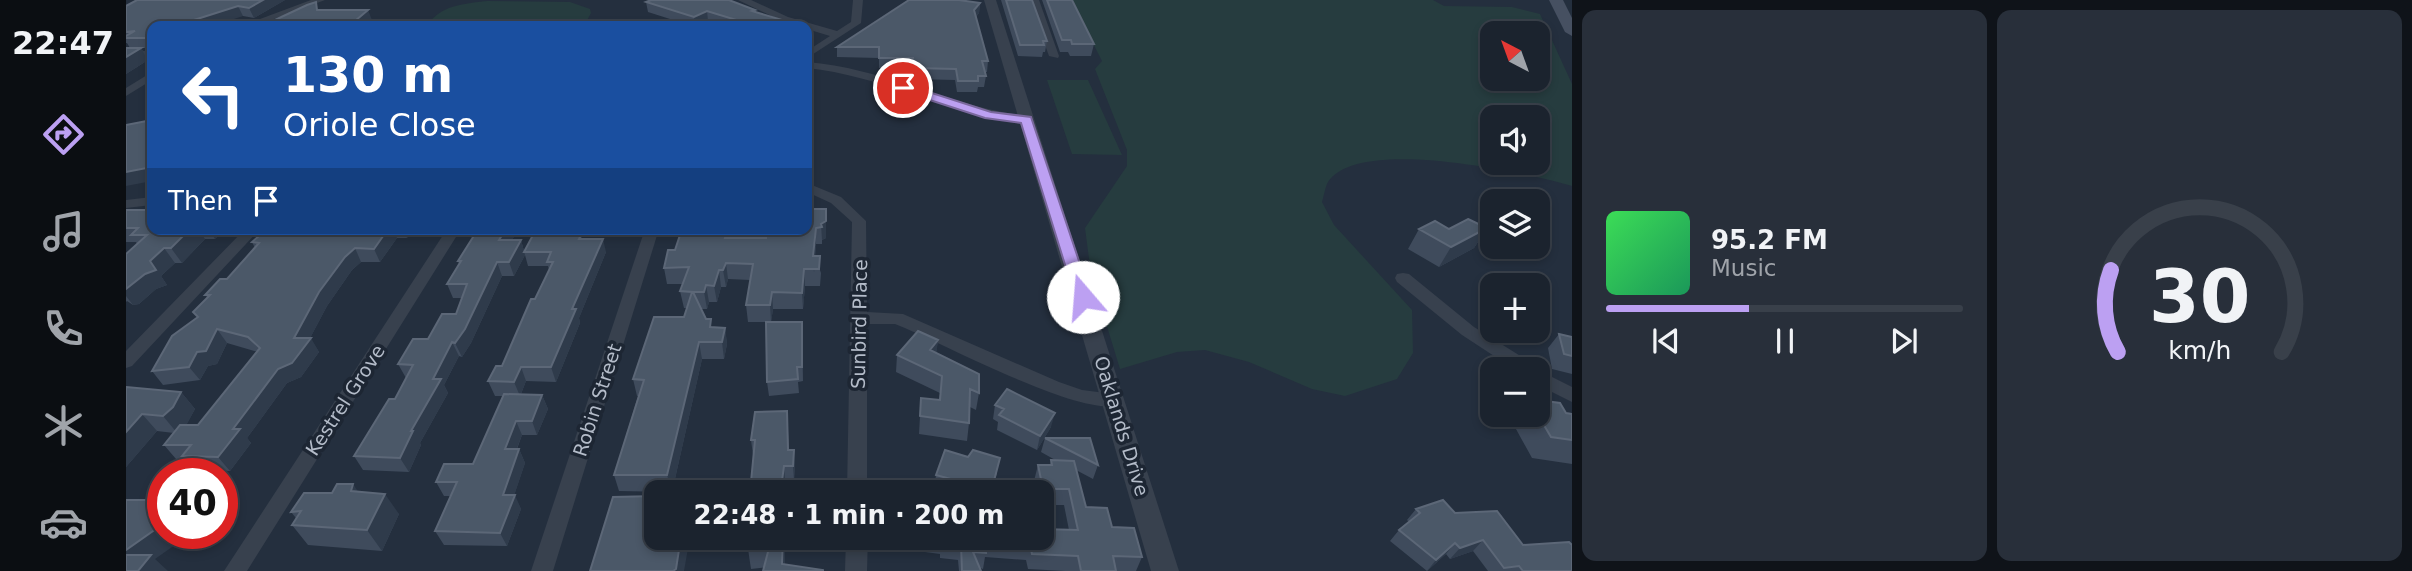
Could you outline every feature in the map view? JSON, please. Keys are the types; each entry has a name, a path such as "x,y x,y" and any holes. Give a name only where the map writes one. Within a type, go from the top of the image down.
{"main road":[{"path":"1556,0 1572,32"}],"street":[{"path":"260,21 320,0"},
{"path":"743,0 792,21"},
{"path":"812,52 856,23 858,0"},
{"name":"Oaklands Drive","path":"990,0 1115,400 1165,571"},
{"path":"1034,0 1054,56"},
{"path":"812,27 839,35"},
{"path":"126,54 147,54"},
{"path":"812,65 838,67 989,115 1027,120"},
{"path":"126,93 147,78"},
{"name":"Sunbird Place","path":"812,189 836,199 859,221 857,480"},
{"path":"126,204 147,202"},
{"path":"126,362 247,235"},
{"name":"Kestrel Grove","path":"235,571 450,235"},
{"name":"Robin Street","path":"542,571 650,235"},
{"path":"1403,278 1468,331 1508,357"},
{"path":"857,318 897,318 1052,387 1081,397 1115,400"},
{"path":"1550,383 1572,395"},
{"path":"856,550 856,571"}],"green space":[{"path":"1071,0 1433,0 1444,6 1512,7 1540,14 1543,21 1480,21 1480,91 1550,91 1550,36 1572,84 1572,186 1527,175 1550,175 1550,105 1480,105 1480,167 1407,159 1372,161 1345,168 1328,182 1322,202 1334,225 1412,310 1413,353 1397,379 1345,396 1312,389 1249,362 1205,350 1177,352 1120,369 1091,274 1085,228 1127,166 1127,150 1095,69 1102,61"},
{"path":"487,1 570,2 590,9 591,13 587,21 431,21 445,10"},
{"path":"1047,80 1088,80 1122,155 1072,154"}],"building":[{"path":"137,0 263,0 249,8 238,6 192,21 147,21 147,42 146,38 126,38 135,31 126,32 126,6"},
{"path":"729,0 755,10 752,11 785,21 740,21 707,11 694,17 646,2"},
{"path":"909,0 959,0 980,3 974,10 988,61 982,61 986,76 978,76 978,81 958,81 956,69 913,68 913,58 879,58 879,47 837,47"},
{"path":"1006,0 1032,0 1047,41 1043,41 1044,45 1020,45"},
{"path":"1047,0 1072,0 1094,44 1072,44 1071,40 1062,40"},
{"path":"316,2 317,10 368,10 355,21 273,21"},
{"path":"126,48 141,48 126,57"},
{"path":"147,121 147,168 126,172 126,125"},
{"path":"812,209 826,209 826,221 821,224 822,227 816,228 813,256 820,256 819,269 804,269 802,293 772,292 770,305 746,305 753,264 726,263 723,270 719,270 714,286 706,285 704,292 693,292 706,319 711,319 710,327 725,328 722,342 699,342 667,475 614,475 644,380 633,379 654,317 684,317 692,292 680,291 689,267 664,268 668,250 675,250 680,235 766,238 766,235 812,235"},
{"path":"126,210 147,210 147,235 131,235 138,228 126,228"},
{"path":"1468,219 1480,225 1480,232 1451,247 1419,229 1435,221 1449,229"},
{"path":"147,235 184,235 171,248 164,248 150,261 156,270 145,274 126,289 126,254"},
{"path":"260,235 384,235 374,249 355,248 345,257 319,292 294,338 311,338 292,363 278,369 233,429 240,429 218,457 182,456 191,445 164,445 180,425 198,425 260,348 248,337 217,329 206,351 197,352 189,367 152,371 172,336 198,317 193,312 210,295 205,295 220,279 227,279 259,243 252,242"},
{"path":"474,235 502,235 499,240 521,240 509,262 497,262 465,329 455,343 452,342 433,379 441,379 411,431 400,458 354,456 389,399 395,399 413,365 398,364 413,339 428,339 442,314 456,314 467,284 447,284 461,261 458,261"},
{"path":"533,235 581,235 579,239 603,239 572,309 576,309 551,367 521,367 514,382 488,381 496,366 502,366 531,299 535,299 553,262 547,262 551,252 524,252"},
{"path":"766,322 802,322 802,367 797,367 798,379 767,382"},
{"path":"918,331 938,340 930,350 979,374 979,393 970,389 969,423 920,416 921,398 940,400 942,376 897,355"},
{"path":"1559,334 1572,337 1572,356 1564,354"},
{"path":"126,387 181,392 173,407 163,416 142,414 126,432"},
{"path":"1007,389 1055,413 1040,436 999,415 1004,409 995,405"},
{"path":"504,394 542,395 532,421 516,421 505,449 519,449 503,495 515,495 500,533 435,531 457,482 436,482 444,464 473,464"},
{"path":"1550,402 1560,403 1566,413 1572,414 1572,440 1551,437 1545,427 1550,427"},
{"path":"787,411 788,450 794,450 793,466 784,466 782,480 751,480 755,440 751,440 755,412"},
{"path":"1045,438 1090,438 1098,465"},
{"path":"945,450 968,457 973,450 1000,458 994,480 954,480 936,475"},
{"path":"1051,460 1074,461 1086,507 1107,508 1112,527 1134,528 1142,557 1113,556 1116,571 1081,571 1078,556 1032,554 1031,550 1054,550 1054,529 1078,530 1069,489 1054,489 1054,480 1041,480 1038,465 1052,465"},
{"path":"337,484 353,484 351,491 385,494 367,530 292,525 301,511 291,512 304,493 332,493"},
{"path":"644,496 644,550 679,550 676,569 590,571 613,497"},
{"path":"126,500 146,500 147,535 126,550"},
{"path":"1443,500 1455,513 1497,511 1523,545 1569,542 1572,545 1572,571 1523,571 1519,566 1504,568 1483,540 1460,548 1455,543 1436,560 1399,530 1420,513 1416,509"},
{"path":"768,550 783,550 782,564 823,570 823,571 763,571"},
{"path":"961,550 986,550 986,553 973,552 981,571 962,571"},
{"path":"126,555 151,555 138,571 126,571"}],"route":[{"path":"903,88 989,115 1027,120 1083,297"}]}
